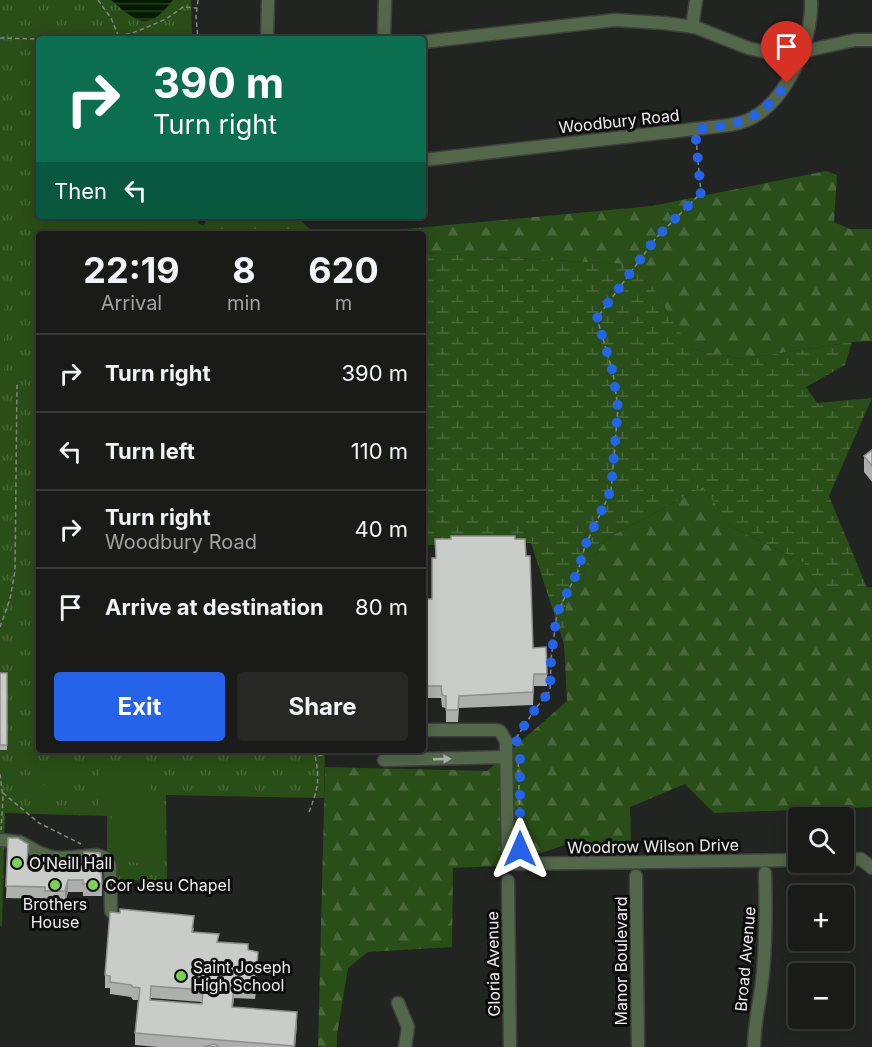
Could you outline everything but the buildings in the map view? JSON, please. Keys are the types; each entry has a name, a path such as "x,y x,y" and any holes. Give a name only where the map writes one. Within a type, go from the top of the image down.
{"street":[{"path":"267,36 268,0"},
{"path":"384,36 385,0"},
{"path":"692,27 696,0"},
{"name":"Woodbury Road","path":"426,160 730,125 749,120 760,112 787,83 802,51 810,24 811,0"},
{"path":"426,42 615,20 692,27 748,48 775,54 855,40 872,40"},
{"path":"426,730 500,731 512,754 514,864"},
{"path":"384,760 512,754"},
{"path":"0,840 20,842 51,857 97,855 106,858 110,865 111,911"},
{"path":"854,859 861,859 872,868"},
{"name":"Woodrow Wilson Drive","path":"514,864 788,860"},
{"name":"Broad Avenue","path":"754,1047 767,922 765,873"},
{"name":"Manor Boulevard","path":"636,876 638,1047"},
{"name":"Gloria Avenue","path":"508,880 510,1047"},
{"path":"398,1003 408,1027 405,1047"}],"path":[{"path":"98,0 111,18 119,36"},
{"path":"198,0 198,36"},
{"path":"122,36 166,19 183,7 197,8"},
{"path":"0,38 36,39"},
{"path":"517,745 516,738 550,691 551,659 557,613 578,571 585,546 611,490 618,408 613,373 597,318 656,238 701,193 695,129"},
{"path":"0,627 10,599 15,571 17,383"},
{"path":"309,753 315,755 326,753"},
{"path":"512,754 520,759 514,864"},
{"path":"309,812 318,788 319,777 315,755"},
{"path":"0,774 3,793 0,840"},
{"path":"3,793 39,823 82,844"}],"green space":[{"path":"0,0 191,0 192,36 36,36 36,219 198,219 198,224 204,225 205,231 36,231 36,753 325,753 324,798 166,795 167,881 107,880 107,816 5,813 2,926 0,926"},
{"path":"826,171 837,175 834,222 850,229 872,229 872,341 742,359 689,349 640,265 426,253 426,231 383,231 652,206"},
{"path":"207,219 299,219 312,231 205,231 204,225"},
{"path":"138,226 138,231 46,231 46,227"},
{"path":"426,253 640,265 690,349 742,359 852,342 845,365 806,387 817,403 872,398 829,496 867,588 819,592 804,563 732,527 703,487 606,539 566,596 564,644 531,543 426,545"},
{"path":"0,281 4,281 4,373 0,373"},
{"path":"703,487 732,527 804,563 819,592 872,587 872,807 788,807 788,810 714,813 685,784 630,807 631,846 577,841 502,866 453,868 452,947 368,952 348,968 337,1047 318,1047 325,767 487,771 567,701 564,644 566,596 606,539"},
{"path":"99,764 148,765 148,785 166,811 164,864 110,861 112,810 98,809"},
{"path":"36,766 70,766 70,782 36,781"},
{"path":"36,785 70,785 70,800 36,800"}],"shaded area":[{"path":"111,0 173,0 157,17 143,21 136,19"}],"place":[{"name":"O'Neill Hall","path":"17,863"},
{"name":"Brothers House","path":"55,885"},
{"name":"Cor Jesu Chapel","path":"93,885"},
{"name":"Saint Joseph High School","path":"181,976"}],"route":[{"path":"520,849 520,759 516,738 550,691 551,659 557,613 578,571 585,546 611,490 618,408 613,373 597,318 656,238 701,193 695,129 730,125 749,120 776,98 787,83"}]}
